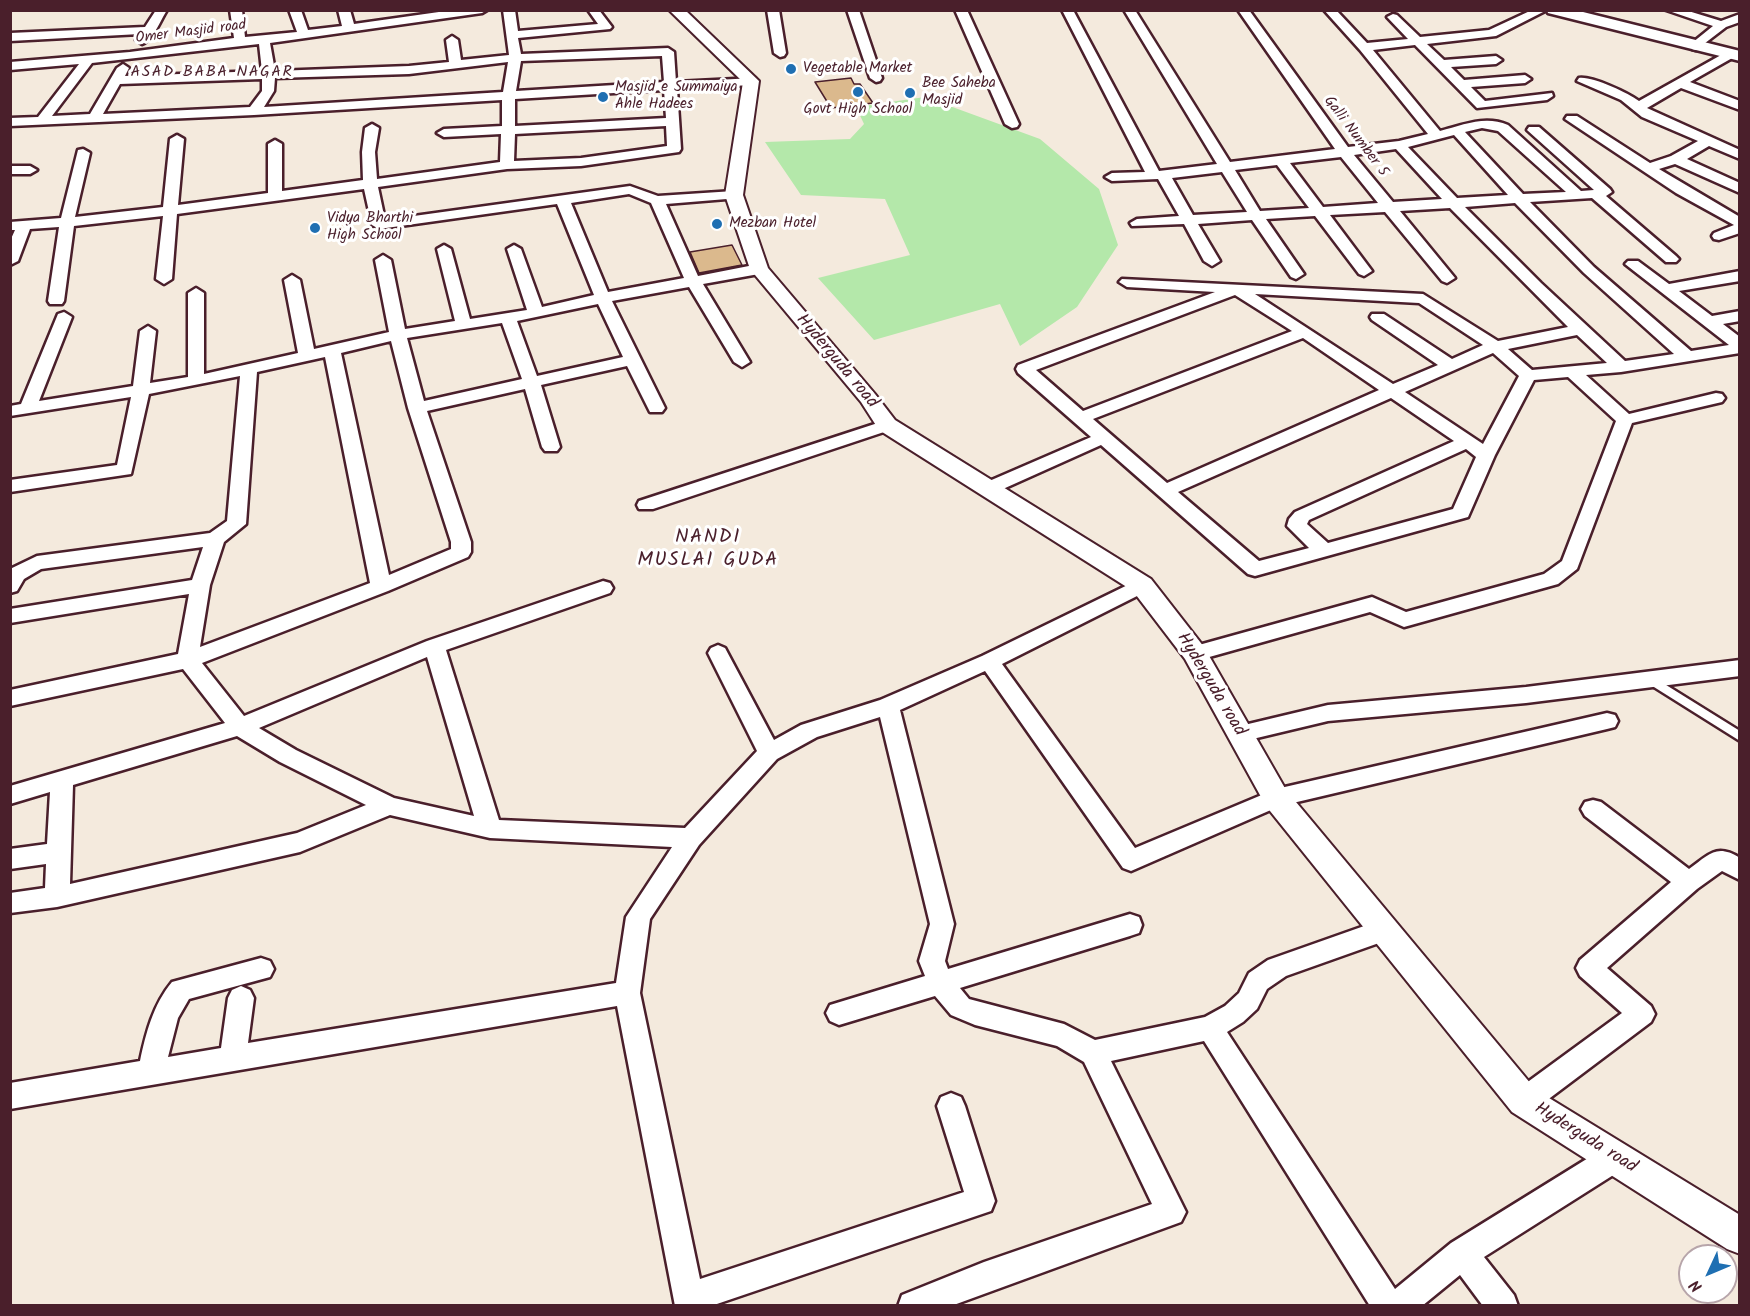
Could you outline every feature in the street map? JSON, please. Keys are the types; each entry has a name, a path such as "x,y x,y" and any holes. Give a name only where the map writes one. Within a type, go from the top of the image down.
{"main road":[{"path":"1554,10 1735,55"}],"street":[{"path":"94,119 130,56 162,10"},
{"path":"236,10 240,41"},
{"path":"295,10 304,35"},
{"path":"344,10 349,28"},
{"name":"Omer Masjid road","path":"10,66 130,56 304,35 349,28 398,16 482,10"},
{"path":"507,165 509,95 515,58 509,10"},
{"path":"512,35 606,27 593,10"},
{"path":"676,10 750,81"},
{"path":"773,10 780,52"},
{"path":"854,10 876,78"},
{"path":"961,10 1012,124"},
{"path":"1067,10 1158,175 1190,220 1212,261"},
{"path":"1129,10 1257,217 1296,274"},
{"name":"Galli Number 5","path":"1243,10 1344,152 1447,278"},
{"path":"1329,10 1364,47 1437,136"},
{"path":"1364,47 1492,33 1542,10"},
{"path":"1671,10 1722,25"},
{"path":"1393,17 1482,105 1547,96"},
{"path":"1696,46 1722,25 1740,17"},
{"path":"10,37 150,30"},
{"path":"254,111 268,91 269,74 264,40"},
{"path":"452,40 456,66"},
{"path":"10,261 17,225 169,211 507,165 581,162 674,150 668,52 515,58 409,70 116,80"},
{"path":"1639,107 1735,55"},
{"path":"42,121 88,60"},
{"path":"1443,64 1496,60"},
{"path":"1463,84 1525,79"},
{"path":"10,122 254,111 750,81"},
{"name":"Hyderguda road","path":"750,81 734,195 759,269 868,398 887,425 947,460 987,489 1142,585 1195,653 1276,798 1524,1101 1740,1236"},
{"path":"1583,81 1626,97 1647,114 1740,155"},
{"path":"1680,83 1740,106"},
{"path":"1572,119 1682,190 1740,223"},
{"path":"444,133 672,122"},
{"path":"1112,177 1158,175 1399,145 1458,132 1482,124 1494,124 1503,128 1578,195"},
{"path":"372,128 369,136 369,183 379,225 630,190 657,200 734,195"},
{"path":"1137,223 1520,200 1605,192 1534,130"},
{"path":"1458,132 1520,200 1589,270 1688,357"},
{"path":"164,279 177,139"},
{"path":"1648,168 1676,159 1709,141"},
{"path":"275,144 275,195"},
{"path":"1399,145 1579,330 1621,367"},
{"path":"56,301 67,222 83,153"},
{"path":"1676,159 1740,189"},
{"path":"1281,160 1364,271"},
{"path":"10,170 30,170"},
{"path":"1722,181 1740,171"},
{"path":"1595,194 1671,259"},
{"path":"562,199 603,298 634,358 656,408"},
{"path":"657,200 693,280 741,362"},
{"path":"1719,236 1740,228"},
{"path":"444,249 464,326"},
{"path":"514,249 536,313"},
{"path":"10,698 188,660 381,586 461,552 461,542 417,408 398,335 383,260"},
{"path":"1633,264 1740,346"},
{"path":"10,411 196,381 398,335 536,313 693,280 759,269"},
{"path":"1667,290 1740,276"},
{"path":"292,280 307,355"},
{"path":"1126,282 1424,299 1495,346 1528,375 1621,367 1740,346"},
{"path":"1236,289 1393,390 1486,455"},
{"path":"1236,289 1024,369 1255,569 1461,513 1486,455 1528,375"},
{"path":"196,293 196,381"},
{"path":"1708,322 1740,316"},
{"path":"28,408 64,317"},
{"path":"1378,317 1450,365"},
{"path":"508,318 531,381 551,447"},
{"path":"1164,491 1495,346 1579,330"},
{"path":"10,486 125,470 141,390 148,331"},
{"path":"1081,418 1305,332"},
{"path":"332,350 381,586"},
{"path":"417,408 634,358"},
{"path":"10,586 12,579 22,570 38,563 215,539 236,524 249,368"},
{"path":"1573,372 1625,420"},
{"path":"1625,420 1716,398"},
{"path":"1195,653 1372,604 1404,620 1551,579 1570,564 1625,420"},
{"path":"646,505 887,425"},
{"path":"987,489 1103,438"},
{"path":"1324,550 1298,526 1298,519 1467,442"},
{"path":"215,539 200,585 188,660 240,726 288,756 389,806 490,829 691,838"},
{"path":"10,616 200,585"},
{"path":"951,1106 981,1201 689,1301 627,993 638,917 691,838 769,753 809,730 888,706 989,661 1142,585"},
{"path":"10,795 240,726 434,646 603,588"},
{"path":"434,646 490,829"},
{"path":"718,653 769,753"},
{"path":"989,661 1131,861 1276,798 1607,721"},
{"path":"1240,734 1328,714 1526,695 1740,668"},
{"path":"888,706 942,924 932,961 940,983 960,1007 1064,1036 1093,1053 1171,1212 984,1277 913,1305"},
{"path":"57,897 62,780"},
{"path":"10,903 57,897 300,842 389,806"},
{"path":"1593,809 1688,882"},
{"path":"10,859 59,852"},
{"path":"1524,1101 1642,1014 1590,968 1688,882 1722,859 1740,870"},
{"path":"839,1013 1130,925"},
{"path":"1093,1053 1210,1028 1234,1014 1248,1001 1258,981 1277,968 1384,930"},
{"path":"151,1072 165,1016 172,1000 181,990 261,969"},
{"path":"10,1096 627,993"},
{"path":"233,1058 242,998"},
{"path":"1210,1028 1388,1305"},
{"path":"1397,1305 1462,1254 1616,1158"},
{"path":"1462,1254 1503,1305"}],"lane":[{"path":"1650,679 1740,737"}],"green space":[{"path":"925,97 1040,139 1099,189 1118,245 1077,307 1020,346 1000,304 874,340 818,278 910,255 885,199 801,195 765,142 850,139 864,124 856,107"}],"building":[{"name":"Govt High School","path":"851,78 854,84 860,84 873,103 831,108 815,82"},
{"path":"732,245 742,265 699,273 690,252"}],"place":[{"name":"Vegetable Market","path":"791,69"},
{"name":"Govt High School","path":"858,92"},
{"name":"Bee Saheba Masjid","path":"910,93"},
{"name":"Masjid e Summaiya Ahle Hadees","path":"603,97"},
{"name":"Mezban Hotel","path":"717,224"},
{"name":"Vidya Bharthi High School","path":"315,228"}],"district":[{"name":"ASAD BABA NAGAR","path":"212,73"},
{"name":"NANDI MUSLAI GUDA","path":"708,550"}]}
